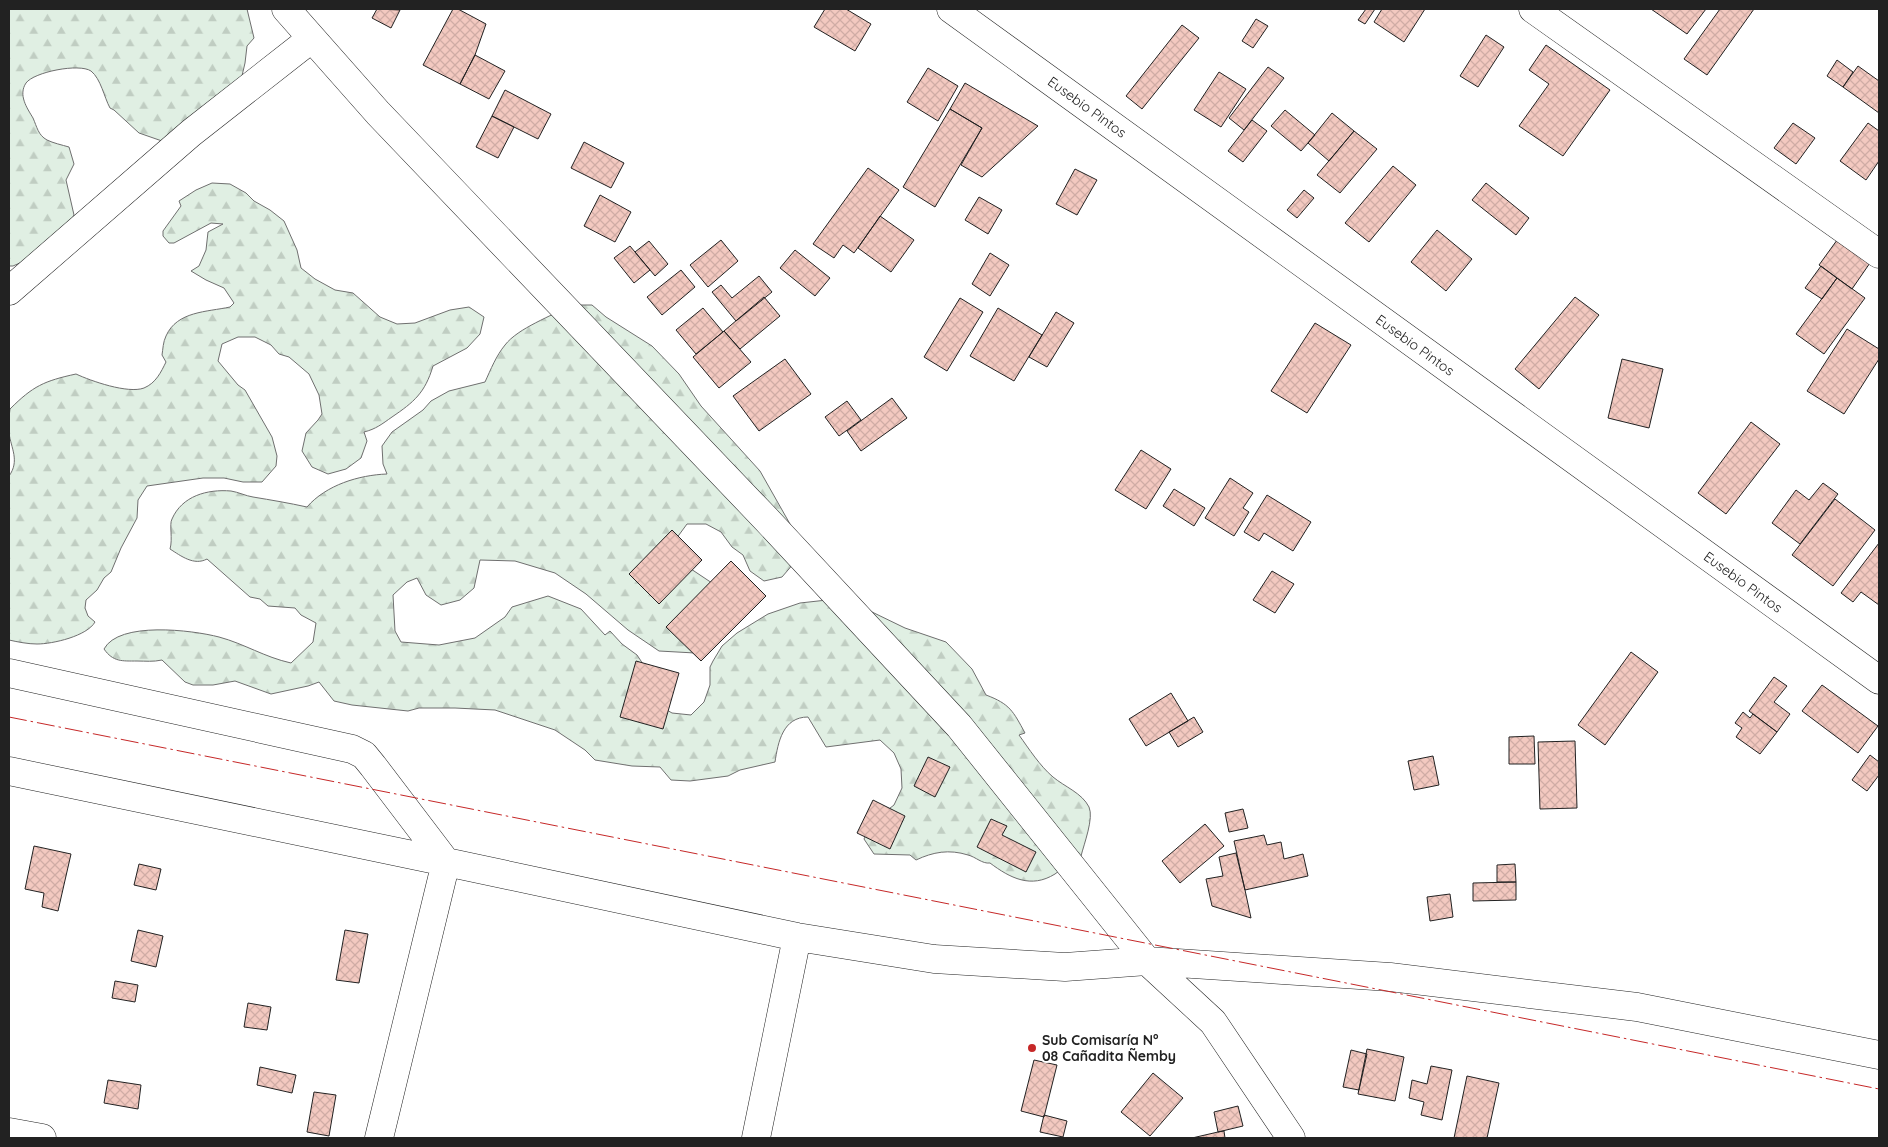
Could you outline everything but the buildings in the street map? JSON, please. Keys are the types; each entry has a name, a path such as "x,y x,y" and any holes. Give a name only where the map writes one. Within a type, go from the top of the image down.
{"street":[{"path":"286,9 378,113 759,512 959,726 1147,961 1213,1022 1291,1138"},
{"name":"Eusebio Pintos","path":"951,9 1879,680"},
{"path":"1533,9 1879,254"},
{"path":"9,291 191,133 311,39"},
{"path":"9,673 352,749 364,755 374,766 446,862"},
{"path":"9,771 797,937 934,959 1065,967 1147,961 1390,977 1637,1007 1879,1054"},
{"path":"379,1138 446,862"},
{"path":"756,1138 797,937"},
{"path":"9,1132 42,1138"}],"green space":[{"path":"9,9 247,9 254,38 247,46 241,80 162,141 139,133 110,108 100,83 91,71 67,68 38,75 26,83 23,92 24,101 40,133 47,140 69,147 74,164 66,180 74,215 49,250 13,266 9,266"},
{"path":"212,183 230,184 246,193 254,201 284,221 297,250 301,268 315,279 335,290 353,293 380,317 397,324 415,323 450,310 469,307 484,317 480,334 467,348 433,366 422,390 407,407 379,426 364,432 367,441 361,458 346,469 328,474 312,467 302,451 306,433 322,414 319,395 309,374 289,357 279,354 271,345 255,337 238,337 222,344 218,361 238,385 245,390 272,437 277,456 276,466 262,482 203,478 147,486 138,500 137,518 111,572 104,578 97,590 86,600 85,608 88,616 95,622 91,627 77,635 52,643 34,644 9,640 9,476 14,465 14,454 9,430 10,409 26,395 47,382 76,374 119,388 144,388 155,380 166,362 162,355 164,341 171,328 177,322 193,314 230,307 234,303 224,288 191,271 199,266 206,250 208,232 223,224 211,223 174,243 169,243 163,236 163,231 181,206 179,201 196,190"},
{"path":"571,305 592,305 606,317 652,346 679,374 701,406 760,471 790,524 794,544 794,563 782,577 764,581 750,571 743,555 732,547 721,532 706,524 687,524 676,539 691,569 712,583 695,653 659,651 628,630 586,594 555,573 515,561 480,560 474,588 460,600 441,605 426,595 417,578 407,582 393,595 395,631 401,642 439,645 475,638 505,617 512,607 548,596 581,609 605,635 610,631 622,644 637,655 647,670 655,703 672,713 691,715 704,702 710,685 710,667 713,661 722,646 737,633 768,614 800,603 836,599 872,612 905,628 946,642 972,669 986,695 1006,705 1014,714 1025,733 1019,735 1039,763 1048,773 1082,798 1089,807 1090,818 1081,856 1069,862 1055,874 1038,881 1029,881 1013,877 990,863 961,853 941,852 916,860 910,855 874,854 864,839 872,822 894,805 902,788 901,769 894,753 880,740 826,747 808,717 793,721 787,726 780,739 775,762 740,770 728,776 690,781 671,780 660,767 632,766 595,760 585,750 555,730 495,710 419,708 408,711 352,705 334,701 319,682 271,694 235,681 213,685 193,685 185,682 162,660 118,660 114,659 104,649 112,640 124,634 140,631 175,630 219,637 291,663 313,642 316,623 301,615 295,608 268,606 260,599 250,597 207,559 192,561 170,549 171,521 176,511 196,496 213,491 234,492 307,507 333,487 365,476 387,474 383,464 382,446 392,432 423,410 431,401 449,391 485,382 499,354 511,339 518,333"}],"power":[{"path":"9,717 1879,1089"}],"place":[{"name":"Sub Comisaría N° 08 Cañadita Ñemby","path":"1032,1048"}]}
